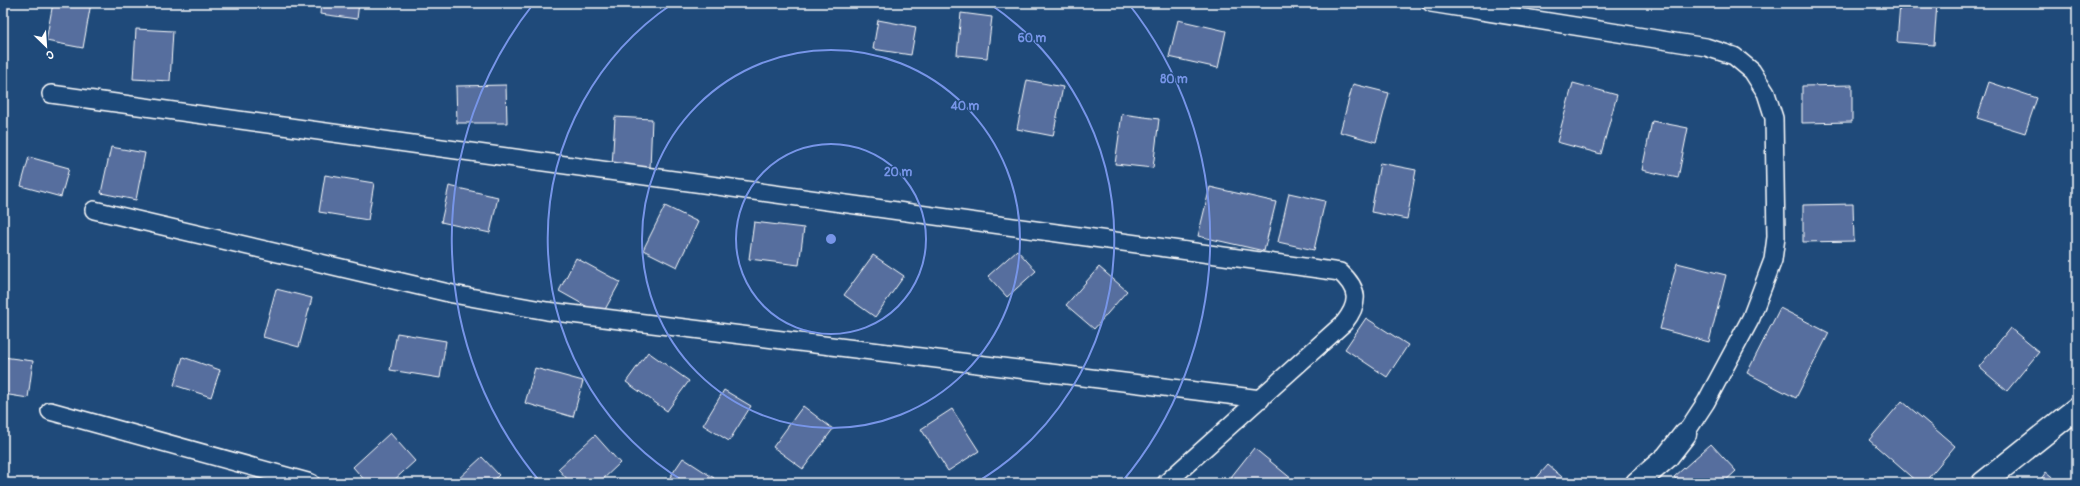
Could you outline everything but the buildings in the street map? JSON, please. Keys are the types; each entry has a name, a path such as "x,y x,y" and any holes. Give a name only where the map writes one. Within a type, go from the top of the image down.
{"street":[{"path":"1983,483 2077,408"},
{"path":"1637,483 1667,457 1685,434"}],"lane":[{"path":"1431,3 1706,47 1734,56 1752,71 1766,93 1774,118 1776,237 1773,260 1751,318 1706,402 1685,434"},
{"path":"51,94 1340,272 1351,282 1356,298 1353,312 1344,323 1261,400 1166,483"},
{"path":"94,210 453,294 547,311 1261,400"},
{"path":"50,410 311,483"}]}
